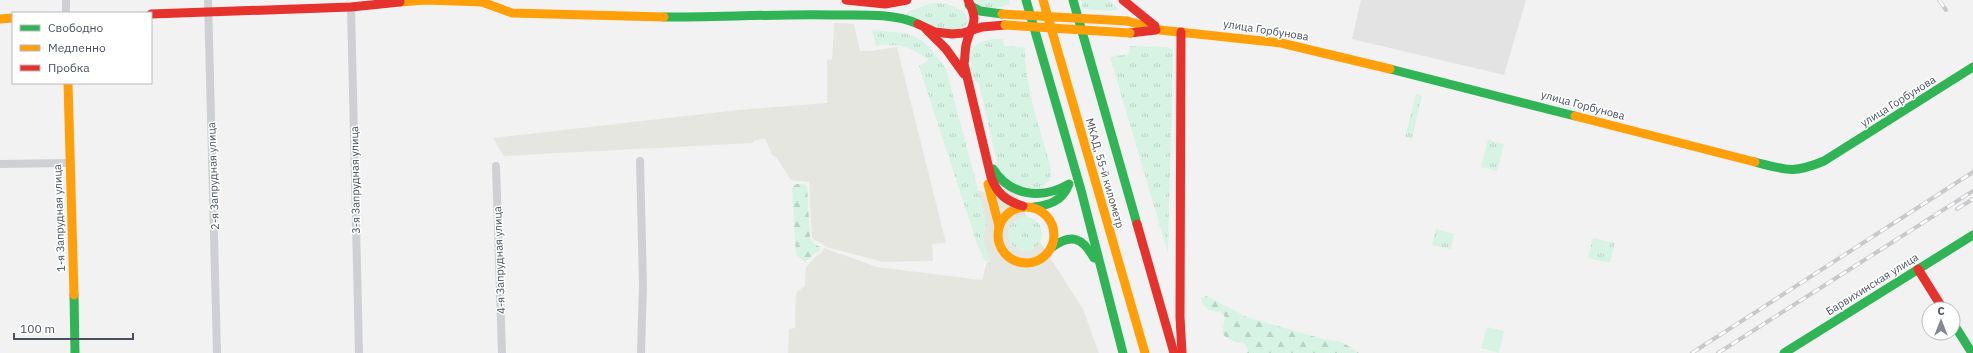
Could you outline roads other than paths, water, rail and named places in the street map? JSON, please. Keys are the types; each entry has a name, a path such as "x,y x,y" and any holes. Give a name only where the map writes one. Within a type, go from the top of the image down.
{"main road":[{"name":"улица Горбунова","path":"152,14 351,7 421,0 498,4 504,11 512,13 665,17 790,14 865,15 909,20 935,32 947,34 963,33 992,25 1130,33 1160,30 1181,32 1281,43 1344,57 1788,170 1805,170 1824,161 1973,67"},
{"path":"846,0 886,4 908,0"},
{"path":"902,19 899,13 900,8 908,0"},
{"path":"962,0 970,4 975,16 964,56 965,76 986,154 992,183 998,194 1009,202 1034,208 1044,213 1051,221 1054,238 1051,248"},
{"path":"1026,0 1067,144 1123,353"},
{"name":"МКАД, 55-й километр","path":"1043,0 1145,353"},
{"name":"МКАД, 55-й километр","path":"1073,0 1174,353"},
{"path":"1123,0 1160,30"},
{"name":"улица Горбунова","path":"970,4 1002,14 1127,22 1160,30"},
{"path":"1130,33 1137,30 1140,24 1140,17 1137,12"},
{"path":"0,19 12,18"},
{"path":"923,26 946,49 965,76"},
{"path":"1181,32 1180,317 1182,353"},
{"name":"1-я Запрудная улица","path":"68,84 75,353"},
{"path":"1034,208 1057,201 1067,190 1069,184 1070,166 1067,144"},
{"path":"986,154 999,180 1013,190 1041,194 1060,190 1069,184"},
{"path":"986,154 986,176 999,226 999,243 1004,253 1012,260 1023,263 1034,262 1044,257 1051,248 1066,239 1074,239 1083,242 1089,248 1102,274"},
{"path":"999,226 1008,213 1023,206"},
{"name":"Барвихинская улица","path":"1784,353 1973,235"},
{"path":"1918,269 1939,301"},
{"path":"1961,336 1972,353"}],"street":[{"path":"66,0 66,12"},
{"name":"2-я Запрудная улица","path":"208,0 217,353"},
{"name":"3-я Запрудная улица","path":"351,7 359,353"},
{"path":"640,161 643,284 641,353"},
{"path":"0,164 70,163"},
{"name":"4-я Запрудная улица","path":"496,166 502,353"}],"railway":[{"path":"1939,0 1946,10"},
{"path":"1692,353 1973,172"},
{"path":"1718,353 1973,191"},
{"path":"1957,209 1973,199"}]}
